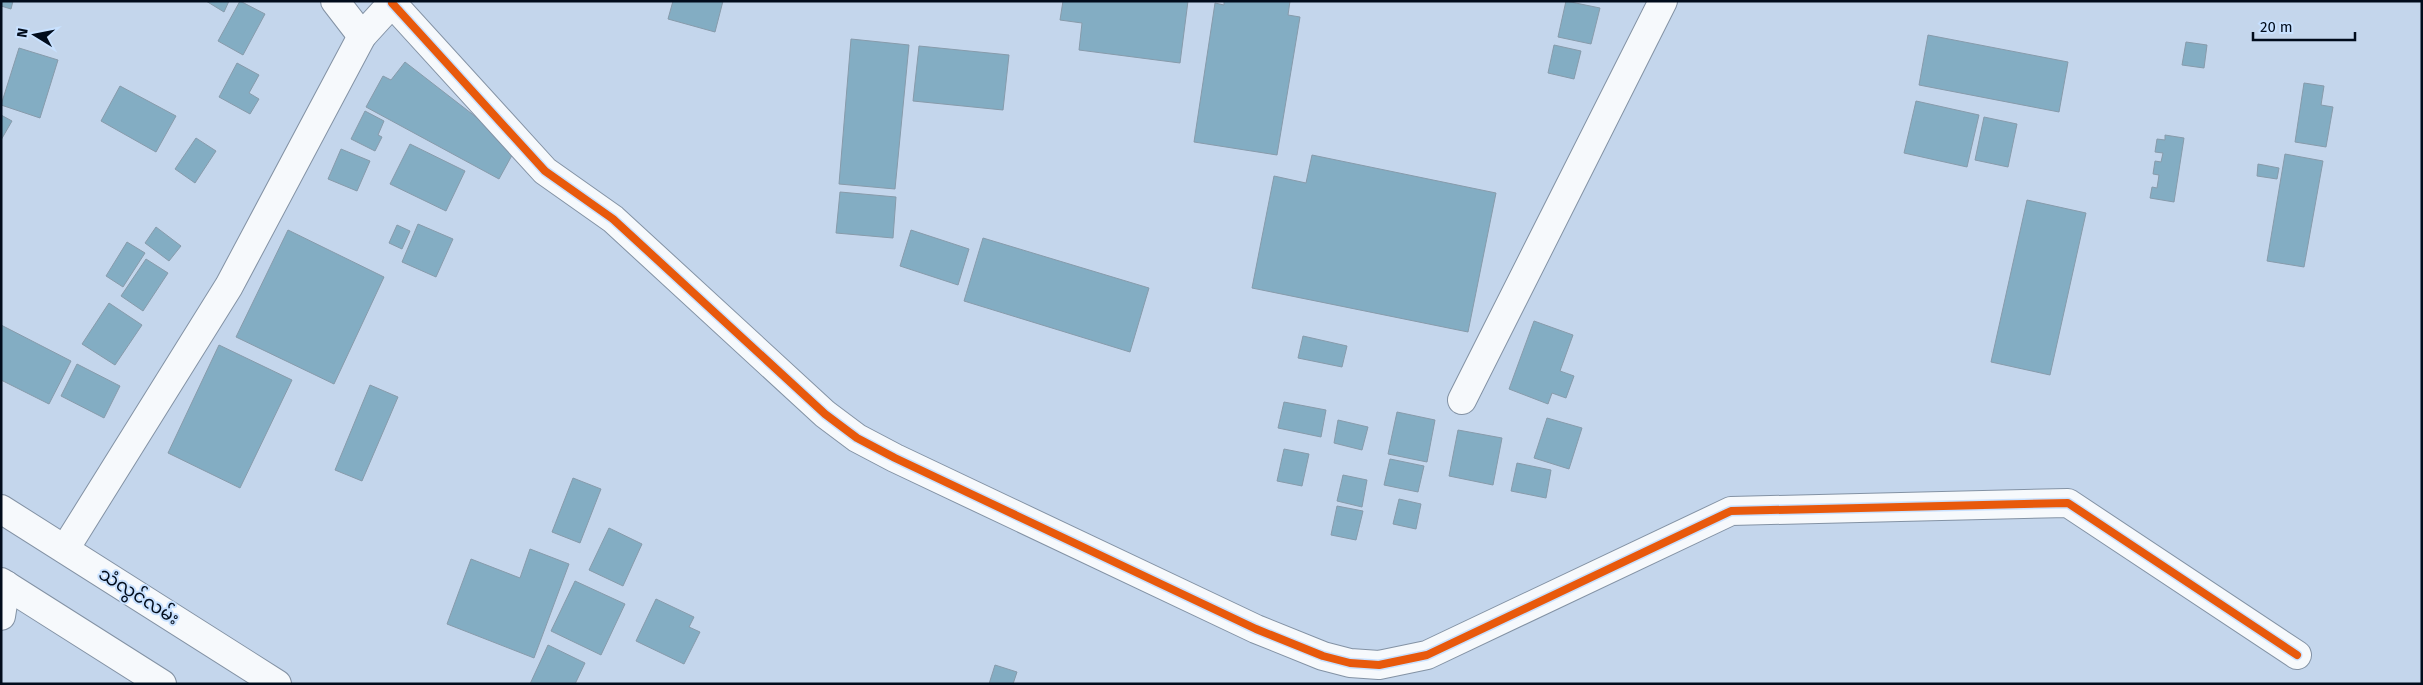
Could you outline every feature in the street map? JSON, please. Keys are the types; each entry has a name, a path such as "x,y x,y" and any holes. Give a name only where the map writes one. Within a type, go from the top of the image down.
{"street":[{"path":"335,1 362,36"},
{"path":"1462,400 1663,1"},
{"path":"65,549 229,286 362,36 393,2 545,171 613,219 796,389 857,438 904,463 1256,629 1323,656 1350,663 1380,665 1428,654 1730,511 2068,503 2297,655"},
{"name":"သံလွင်လမ်း","path":"1,509 277,684"},
{"path":"1,616 4,584 162,684"}],"building":[{"path":"1,1 13,1 11,9 1,6"},
{"path":"206,1 229,1 224,12"},
{"path":"240,1 265,14 243,55 218,41"},
{"path":"673,1 723,1 715,32 668,19"},
{"path":"1063,1 1188,1 1180,63 1079,50 1082,23 1060,20"},
{"path":"1224,1 1290,1 1288,15 1300,17 1277,155 1194,142 1215,3 1224,5"},
{"path":"1566,1 1600,8 1591,44 1558,37"},
{"path":"1928,35 2068,62 2059,112 1919,85"},
{"path":"851,39 909,45 895,189 839,184"},
{"path":"2186,42 2207,45 2204,68 2182,65"},
{"path":"1554,45 1581,51 1574,79 1548,73"},
{"path":"919,46 1009,55 1003,110 913,101"},
{"path":"19,48 58,60 40,118 1,105"},
{"path":"405,62 516,148 499,179 366,107 383,76 391,80"},
{"path":"237,63 259,75 249,93 259,99 250,114 219,97"},
{"path":"2304,83 2324,86 2321,105 2333,107 2326,147 2295,142"},
{"path":"120,86 176,116 156,152 101,121"},
{"path":"1916,101 1979,115 1967,167 1904,153"},
{"path":"365,111 384,121 378,135 382,137 375,151 351,139"},
{"path":"1,115 12,121 1,140"},
{"path":"1984,117 2017,124 2008,167 1975,160"},
{"path":"2165,135 2184,138 2174,202 2150,198 2152,187 2157,188 2159,175 2153,174 2155,161 2161,162 2163,153 2155,152 2157,139 2165,140"},
{"path":"196,138 216,151 195,183 175,169"},
{"path":"410,144 465,171 446,211 390,184"},
{"path":"341,149 370,161 357,191 328,179"},
{"path":"2285,154 2323,161 2304,267 2267,261"},
{"path":"1312,155 1496,193 1468,332 1252,288 1274,176 1306,183"},
{"path":"2258,164 2279,168 2277,179 2257,176"},
{"path":"840,192 896,197 893,238 836,233"},
{"path":"2027,200 2086,213 2050,375 1991,362"},
{"path":"418,224 453,239 436,277 402,262"},
{"path":"397,225 410,231 402,249 389,243"},
{"path":"156,227 181,246 169,261 145,243"},
{"path":"288,230 384,277 334,384 236,337"},
{"path":"911,230 969,249 958,285 900,266"},
{"path":"983,238 1149,288 1130,352 964,301"},
{"path":"127,242 145,253 123,287 106,276"},
{"path":"146,259 168,273 143,311 121,296"},
{"path":"109,303 142,325 115,365 82,344"},
{"path":"1534,321 1573,335 1560,371 1574,376 1566,398 1552,393 1548,404 1509,389"},
{"path":"1,325 71,361 49,404 1,380"},
{"path":"1303,336 1347,346 1342,367 1298,358"},
{"path":"219,345 292,380 240,488 168,453"},
{"path":"77,364 120,386 104,418 61,396"},
{"path":"370,385 398,397 362,481 335,470"},
{"path":"1284,402 1326,410 1321,437 1278,428"},
{"path":"1397,412 1435,420 1427,462 1388,454"},
{"path":"1547,418 1582,428 1569,469 1534,458"},
{"path":"1338,420 1368,427 1362,450 1334,443"},
{"path":"1458,430 1502,438 1493,485 1449,476"},
{"path":"1284,449 1309,454 1302,486 1277,481"},
{"path":"1390,459 1424,466 1418,492 1384,485"},
{"path":"1517,463 1551,470 1546,498 1511,491"},
{"path":"1343,475 1367,480 1362,507 1337,501"},
{"path":"573,478 601,489 580,543 552,532"},
{"path":"1399,499 1421,504 1416,529 1393,524"},
{"path":"1337,506 1363,511 1356,540 1331,535"},
{"path":"609,528 642,544 623,586 589,570"},
{"path":"530,549 569,564 534,658 447,624 471,559 520,578"},
{"path":"575,581 625,604 601,655 551,631"},
{"path":"656,599 694,617 689,627 700,632 684,664 636,641"},
{"path":"548,645 585,663 575,684 530,684"},
{"path":"995,665 1017,672 1013,684 989,684"}],"cycle path":[{"path":"392,3 545,171 613,219 825,414 857,438 895,458 1256,629 1323,656 1350,663 1379,665 1427,655 1731,511 2068,503 2297,655"}]}
